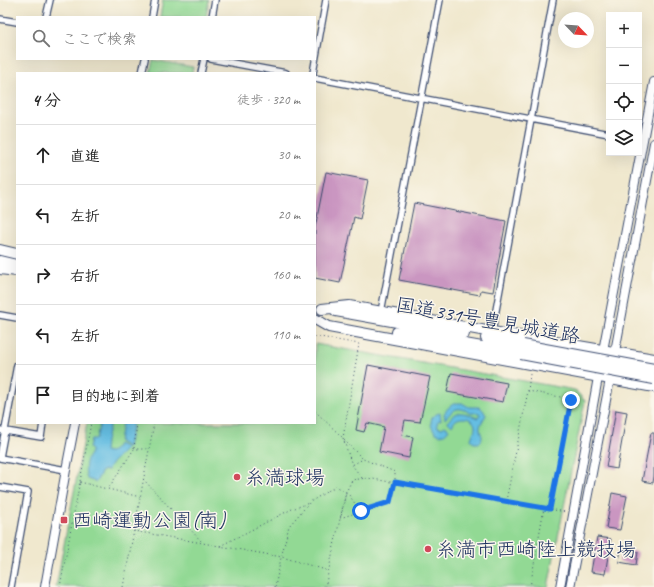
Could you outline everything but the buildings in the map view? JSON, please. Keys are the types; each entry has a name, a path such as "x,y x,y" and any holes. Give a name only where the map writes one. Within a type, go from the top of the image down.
{"highway":[{"path":"2,264 16,265"},
{"path":"2,264 16,271"},
{"path":"318,308 349,306 654,359"},
{"name":"国道331号豊見城道路","path":"318,308 522,349 654,379"},
{"name":"国道331号豊見城道路","path":"316,319 654,368"},
{"path":"316,320 329,327 654,387"}],"street":[{"path":"46,16 50,0"},
{"path":"152,16 155,0"},
{"path":"212,16 215,0"},
{"path":"316,56 326,0"},
{"path":"381,312 440,0"},
{"path":"492,332 554,0"},
{"path":"0,19 16,22"},
{"path":"142,72 145,60"},
{"path":"201,72 204,60"},
{"path":"216,60 281,72"},
{"path":"313,72 315,60"},
{"path":"316,78 606,133"},
{"path":"642,136 654,82"},
{"path":"570,587 654,144 642,140"},
{"path":"560,587 638,156"},
{"path":"0,315 16,318"},
{"path":"16,369 2,430 0,457 66,470"},
{"path":"2,430 41,438 43,424"},
{"path":"45,587 75,424"},
{"path":"0,487 28,492 11,587"}],"path":[{"path":"316,336 359,344 343,438 352,465 362,478"},
{"path":"506,501 530,374"},
{"path":"528,391 571,400 550,509"},
{"path":"316,412 363,459 395,472 395,482 390,502 340,518 346,492 352,480 362,478 395,482 574,513"},
{"path":"60,587 91,424"},
{"path":"108,489 134,449 137,424"},
{"path":"123,587 154,424"},
{"path":"134,449 149,449"},
{"path":"352,465 363,459"},
{"path":"143,479 203,543"},
{"path":"80,482 140,497"},
{"path":"220,546 292,509 310,502 336,486 346,492 361,511"},
{"path":"325,587 346,492"},
{"path":"275,587 289,526 310,502"},
{"path":"530,587 544,508"},
{"path":"133,534 134,531 282,557 329,570"}],"green space":[{"path":"163,0 209,0 206,16 160,16"},
{"path":"153,60 193,67 192,72 150,72"},
{"path":"316,344 575,390 585,401 548,587 56,587 87,424 316,424"}],"water":[{"path":"456,403 462,403 469,407 480,407 486,415 480,427 482,438 480,443 474,443 471,439 475,427 471,420 462,418 455,421 452,426 448,422 454,414 462,413 478,418 480,415 479,413 471,413 466,410 458,409 453,411 445,419 444,414 446,410"},
{"path":"440,413 441,420 437,423 438,427 442,428 445,426 449,429 445,434 440,435 433,429 431,420 434,416"},
{"path":"100,424 110,424 105,451 109,452 113,450 118,444 127,448 112,463 107,471 102,471 96,482 87,479 86,466 87,459 91,451 89,448 91,439 96,439"},
{"path":"122,424 133,424 128,447 119,442"}],"place":[{"name":"糸満球場","path":"237,477"},
{"name":"西崎運動公園(南)","path":"64,520"},
{"name":"糸満市西崎陸上競技場","path":"428,549"}],"route":[{"path":"361,511 390,502 395,482 550,509 571,400"}]}
